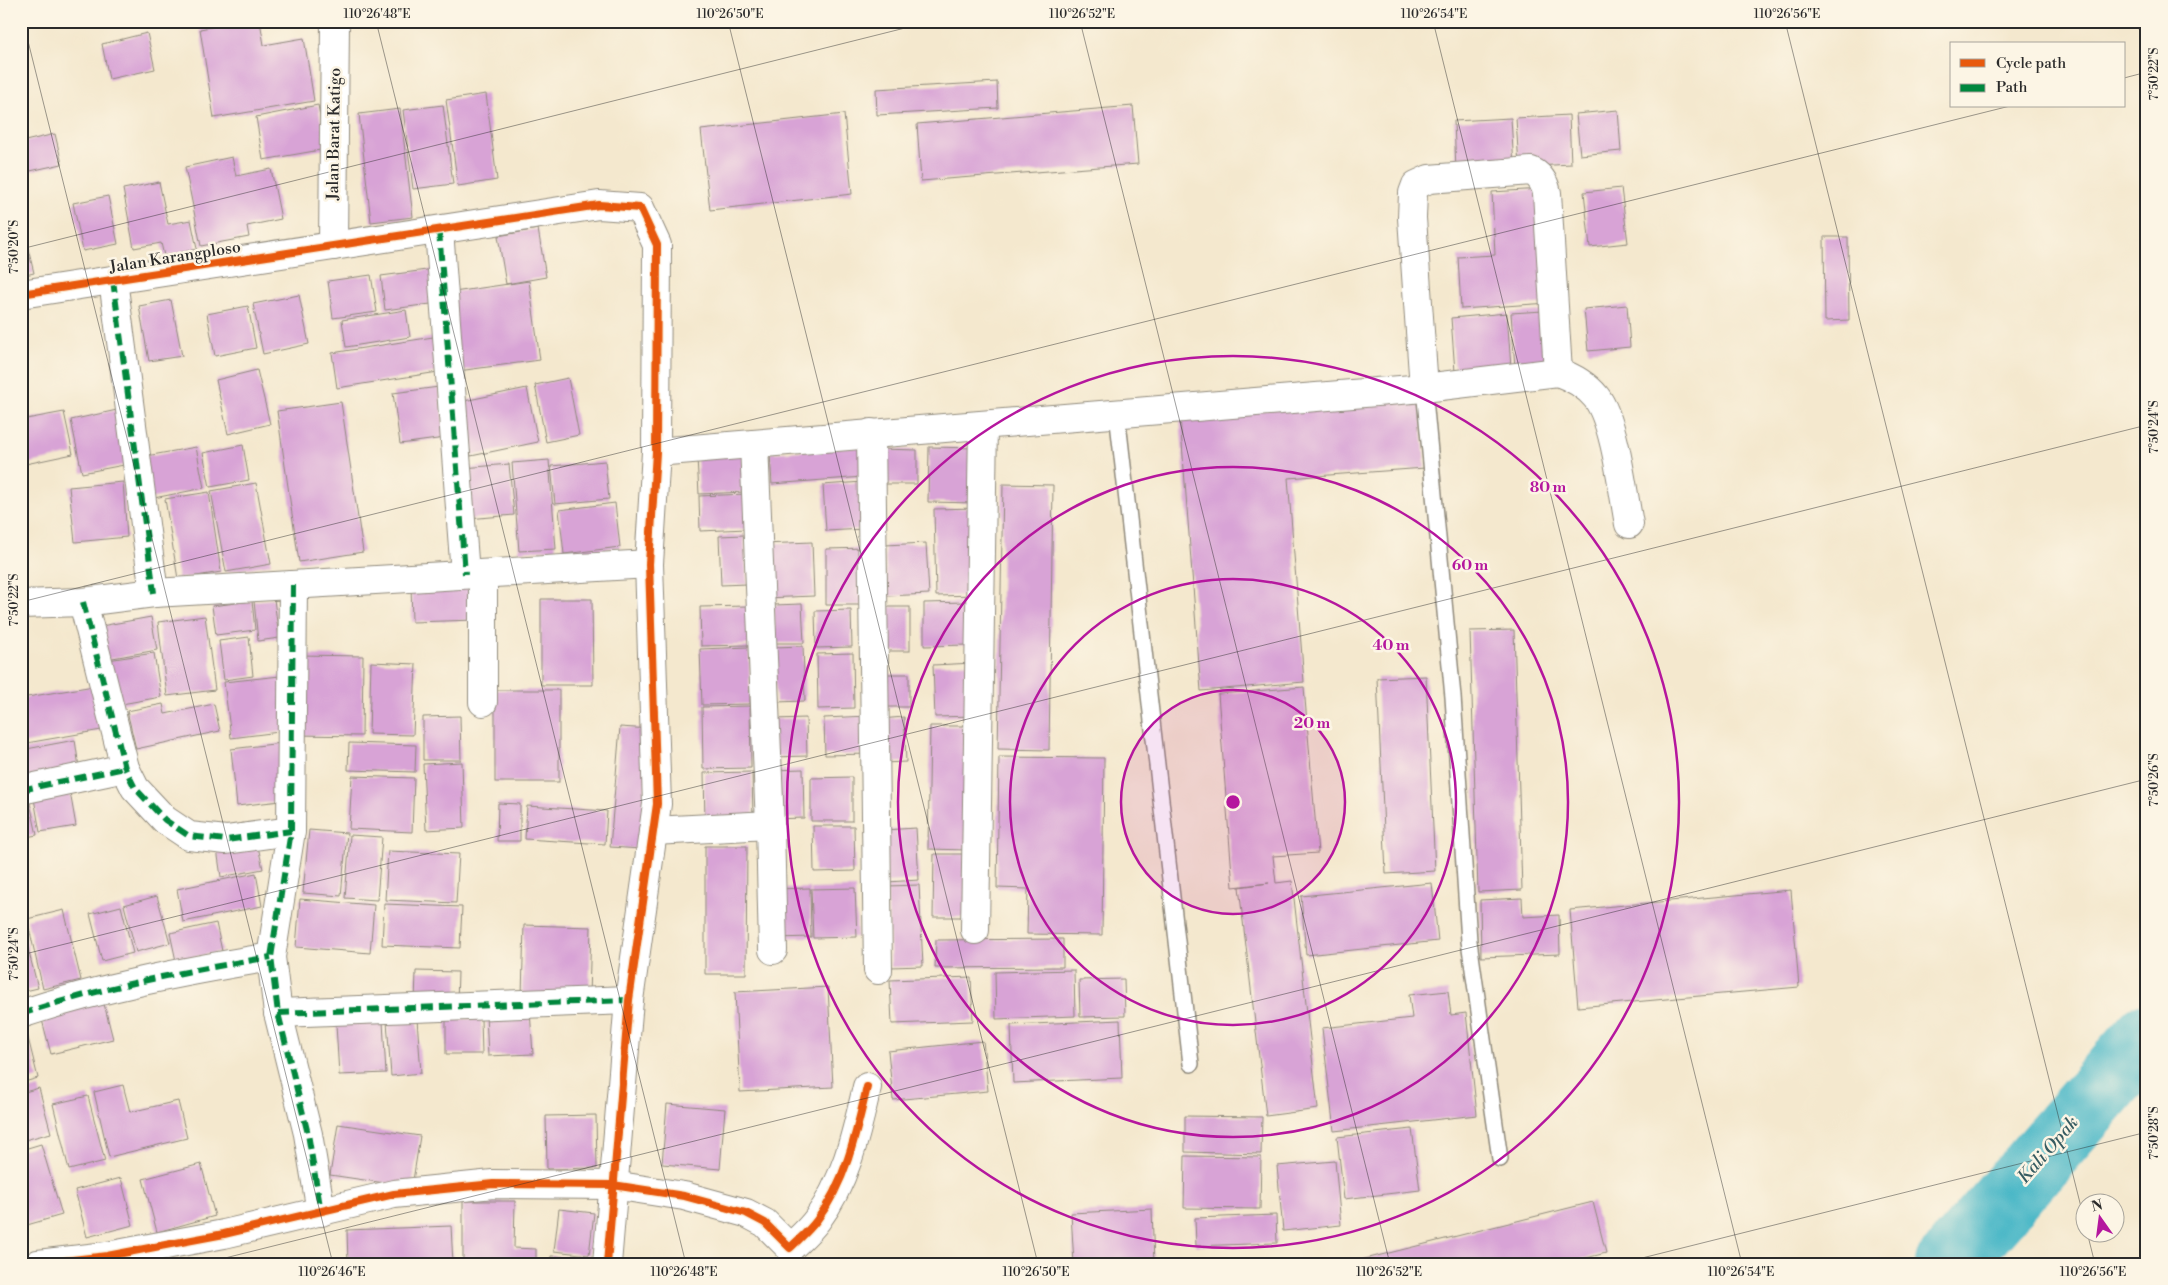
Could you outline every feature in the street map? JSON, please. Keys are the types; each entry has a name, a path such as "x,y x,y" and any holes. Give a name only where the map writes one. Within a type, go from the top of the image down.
{"street":[{"name":"Jalan Barat Katigo","path":"332,246 335,21"},
{"path":"1424,388 1412,218 1412,193 1416,185 1429,179 1531,170 1536,173 1545,186 1558,372"},
{"name":"Jalan Karangploso","path":"21,294 599,205 640,208 657,245 656,452"},
{"path":"439,230 474,574 483,702"},
{"path":"113,280 154,593"},
{"path":"607,1264 629,1000 658,804 649,564 656,452 1424,388 1558,372 1573,378 1584,386 1596,397 1605,413 1619,468 1629,524"},
{"path":"975,930 983,425"},
{"path":"871,433 878,970"},
{"path":"754,444 770,825 773,950"},
{"path":"21,604 83,602 154,593 649,564"},
{"path":"293,585 291,831 271,957 278,1013 308,1134 321,1212"},
{"path":"83,602 125,768 135,788 165,820 189,836 226,840 291,831"},
{"path":"21,790 125,768"},
{"path":"653,831 770,825"},
{"path":"21,1014 79,996 188,971 271,957"},
{"path":"278,1013 629,1000"},
{"path":"38,1264 108,1256 321,1212 394,1194 493,1184 613,1185 684,1196 746,1213 765,1223 793,1256 833,1197 853,1150 867,1087"}],"lane":[{"path":"1424,388 1452,697 1469,942 1500,1159"},
{"path":"1117,413 1191,1064"}],"building":[{"path":"243,21 260,21 264,45 304,38 314,101 214,118 200,29"},
{"path":"147,33 155,69 109,79 102,44"},
{"path":"997,82 998,108 877,115 876,89"},
{"path":"486,94 497,180 458,186 446,100"},
{"path":"318,105 326,149 263,160 256,117"},
{"path":"443,105 453,184 413,189 403,110"},
{"path":"1133,106 1138,164 921,181 917,124"},
{"path":"400,109 413,217 371,222 359,114"},
{"path":"1618,110 1621,151 1580,155 1576,114"},
{"path":"844,114 852,194 710,210 701,130"},
{"path":"1569,115 1571,164 1519,167 1516,118"},
{"path":"1511,118 1514,167 1456,171 1454,121"},
{"path":"55,134 62,164 21,173 21,142"},
{"path":"232,157 236,176 271,169 281,219 247,226 249,237 201,246 185,167"},
{"path":"159,182 168,224 191,220 197,249 164,256 161,243 134,248 123,189"},
{"path":"1621,188 1628,243 1590,247 1584,192"},
{"path":"1542,189 1549,303 1461,309 1458,257 1495,255 1492,192"},
{"path":"108,196 118,244 83,251 73,203"},
{"path":"21,220 34,273 21,276"},
{"path":"538,229 546,277 506,284 498,236"},
{"path":"1824,237 1848,237 1849,320 1825,321"},
{"path":"434,269 438,303 385,310 381,276"},
{"path":"371,275 377,312 333,318 328,281"},
{"path":"529,281 540,360 458,371 447,293"},
{"path":"299,295 309,344 263,354 253,304"},
{"path":"171,300 182,356 149,361 139,306"},
{"path":"1627,305 1630,347 1588,351 1584,309"},
{"path":"248,306 256,348 215,356 207,314"},
{"path":"406,310 410,337 346,347 342,320"},
{"path":"1543,311 1547,365 1515,368 1511,313"},
{"path":"1507,313 1511,368 1455,372 1451,318"},
{"path":"433,337 438,372 337,388 332,353"},
{"path":"257,370 270,424 228,434 216,380"},
{"path":"568,378 579,435 546,442 535,385"},
{"path":"439,387 445,438 400,444 393,393"},
{"path":"527,388 538,442 471,456 459,402"},
{"path":"1420,397 1425,468 1288,478 1304,682 1201,691 1180,417"},
{"path":"341,402 363,552 299,562 277,411"},
{"path":"117,410 129,464 82,473 71,420"},
{"path":"64,412 73,454 21,465 21,420"},
{"path":"243,445 249,480 210,487 203,453"},
{"path":"196,447 204,488 149,499 141,457"},
{"path":"861,447 863,477 772,484 770,453"},
{"path":"929,447 978,448 977,503 928,502"},
{"path":"879,449 917,450 917,484 880,484"},
{"path":"743,455 745,492 699,494 697,457"},
{"path":"549,460 556,549 519,551 512,463"},
{"path":"605,461 609,499 555,504 551,466"},
{"path":"509,464 514,515 468,519 464,468"},
{"path":"123,482 127,537 75,542 69,487"},
{"path":"862,482 865,529 826,531 823,485"},
{"path":"256,483 271,564 226,572 211,491"},
{"path":"1003,484 1053,485 1049,750 998,749"},
{"path":"209,492 221,572 178,579 165,499"},
{"path":"746,494 747,529 700,531 699,496"},
{"path":"615,503 620,547 564,554 559,510"},
{"path":"976,508 978,595 936,596 934,509"},
{"path":"744,535 747,584 721,585 719,536"},
{"path":"812,542 814,596 765,598 763,544"},
{"path":"926,543 929,594 887,596 885,545"},
{"path":"866,548 866,605 826,605 826,549"},
{"path":"475,582 476,620 412,622 411,585"},
{"path":"274,599 279,638 258,641 254,601"},
{"path":"541,599 592,599 593,685 541,685"},
{"path":"252,601 255,630 216,635 212,606"},
{"path":"967,602 968,645 924,646 924,603"},
{"path":"802,604 804,643 775,643 774,605"},
{"path":"748,606 749,645 701,646 700,607"},
{"path":"879,607 910,607 910,651 879,651"},
{"path":"851,610 852,647 816,648 815,611"},
{"path":"205,616 215,690 167,696 158,622"},
{"path":"151,617 157,650 107,659 101,626"},
{"path":"1514,630 1522,890 1478,892 1470,631"},
{"path":"249,637 253,676 224,680 219,641"},
{"path":"803,646 805,701 776,702 774,647"},
{"path":"749,647 750,704 702,705 700,649"},
{"path":"154,653 161,697 116,705 108,660"},
{"path":"853,653 854,708 818,709 817,654"},
{"path":"299,655 363,656 362,736 297,735"},
{"path":"371,662 416,664 413,735 369,734"},
{"path":"974,663 976,716 935,717 933,665"},
{"path":"882,674 909,674 909,707 882,707"},
{"path":"280,676 287,731 231,738 224,682"},
{"path":"1426,676 1435,871 1386,874 1377,678"},
{"path":"100,685 107,729 21,744 21,698"},
{"path":"1304,687 1318,853 1273,856 1276,883 1292,881 1318,1109 1266,1116 1239,887 1269,883 1233,887 1218,694"},
{"path":"495,690 559,690 559,782 495,782"},
{"path":"163,704 165,714 214,704 220,731 136,749 127,711"},
{"path":"750,706 751,768 703,769 702,707"},
{"path":"460,716 461,760 423,760 423,717"},
{"path":"868,716 869,754 825,755 824,718"},
{"path":"904,717 906,762 882,763 880,719"},
{"path":"806,718 807,756 774,757 774,719"},
{"path":"930,726 969,726 967,850 928,849"},
{"path":"620,727 650,729 641,849 610,847"},
{"path":"75,740 80,774 21,784 21,750"},
{"path":"282,743 289,800 237,806 231,749"},
{"path":"349,743 416,745 415,772 348,770"},
{"path":"999,757 1104,758 1102,935 1027,934 1028,889 997,888"},
{"path":"462,762 464,828 426,830 423,764"},
{"path":"803,769 804,818 773,819 772,770"},
{"path":"752,772 753,820 705,821 704,773"},
{"path":"352,776 414,778 412,832 349,829"},
{"path":"852,777 852,821 811,821 811,778"},
{"path":"69,786 76,826 40,832 33,793"},
{"path":"28,794 37,835 21,838 21,795"},
{"path":"498,803 520,804 520,841 497,841"},
{"path":"527,806 607,811 605,844 525,839"},
{"path":"813,826 854,826 855,871 814,872"},
{"path":"916,828 919,880 887,882 884,830"},
{"path":"309,830 347,833 341,896 303,893"},
{"path":"350,835 382,837 377,900 345,898"},
{"path":"257,842 263,869 221,877 217,849"},
{"path":"705,846 747,846 746,974 705,974"},
{"path":"388,851 459,854 456,903 385,900"},
{"path":"934,854 967,854 966,917 933,917"},
{"path":"256,873 262,906 183,922 177,889"},
{"path":"1432,883 1438,941 1306,955 1301,896"},
{"path":"919,885 923,966 891,967 887,886"},
{"path":"810,888 811,937 776,938 775,889"},
{"path":"855,888 857,937 813,938 811,889"},
{"path":"1791,890 1799,987 1578,1007 1570,910"},
{"path":"157,896 170,943 136,952 124,905"},
{"path":"1522,898 1523,917 1559,915 1560,954 1481,957 1480,900"},
{"path":"300,899 374,905 370,953 296,947"},
{"path":"384,904 462,907 460,948 382,945"},
{"path":"121,906 133,953 102,961 90,914"},
{"path":"64,910 81,980 43,989 27,919"},
{"path":"21,921 38,988 21,992"},
{"path":"216,923 222,951 176,961 170,933"},
{"path":"524,925 591,927 589,997 522,995"},
{"path":"1063,939 1063,967 935,968 936,940"},
{"path":"1074,970 1075,1016 996,1019 995,972"},
{"path":"416,971 458,972 457,1004 415,1003"},
{"path":"971,977 973,1021 892,1024 890,980"},
{"path":"1124,979 1125,1016 1080,1017 1079,980"},
{"path":"828,987 833,1087 740,1092 735,992"},
{"path":"1448,991 1451,1015 1466,1013 1477,1115 1334,1131 1322,1028 1412,1018 1409,995"},
{"path":"103,1000 113,1039 51,1054 41,1016"},
{"path":"530,1011 533,1054 488,1056 486,1014"},
{"path":"417,1019 421,1073 391,1076 387,1021"},
{"path":"446,1019 481,1019 482,1054 446,1054"},
{"path":"1120,1020 1122,1078 1013,1083 1011,1025"},
{"path":"383,1022 386,1073 339,1075 336,1024"},
{"path":"26,1030 38,1078 21,1083 21,1031"},
{"path":"983,1041 988,1091 893,1100 888,1051"},
{"path":"123,1085 130,1112 178,1101 187,1138 109,1157 94,1092"},
{"path":"39,1088 51,1133 21,1141 21,1093"},
{"path":"88,1096 105,1161 69,1170 53,1104"},
{"path":"667,1104 725,1109 720,1169 662,1164"},
{"path":"596,1115 597,1168 547,1169 546,1116"},
{"path":"1185,1116 1262,1117 1261,1154 1185,1152"},
{"path":"338,1124 420,1136 412,1187 330,1175"},
{"path":"1412,1129 1420,1190 1344,1199 1337,1137"},
{"path":"41,1144 62,1215 27,1225 21,1206 21,1150"},
{"path":"1185,1156 1261,1157 1260,1209 1184,1208"},
{"path":"1335,1161 1341,1225 1283,1231 1277,1166"},
{"path":"201,1164 215,1216 157,1232 143,1179"},
{"path":"121,1178 133,1225 87,1237 75,1190"},
{"path":"463,1201 515,1201 514,1248 536,1249 536,1264 463,1264"},
{"path":"1593,1202 1606,1253 1570,1262 1570,1264 1345,1264"},
{"path":"559,1209 594,1213 589,1255 554,1251"},
{"path":"1152,1209 1154,1264 1074,1264 1071,1213"},
{"path":"1276,1215 1277,1243 1196,1246 1195,1218"},
{"path":"451,1226 453,1264 348,1264 347,1230"},
{"path":"551,1256 596,1259 595,1264 550,1264"},
{"path":"709,1261 709,1264 668,1264 668,1262"}],"waterway":[{"name":"Kali Opak","path":"1949,1264 2147,1037"}],"marked path":[{"path":"439,230 465,574"},
{"path":"113,280 154,593"},
{"path":"293,585 291,831 271,957 278,1013 308,1134 321,1212"},
{"path":"83,602 125,768 135,788 165,820 189,836 226,840 291,831"},
{"path":"21,790 125,768"},
{"path":"21,1014 52,1004 144,981 271,957"},
{"path":"278,1013 629,1000"}],"cycle path":[{"path":"21,294 599,205 640,208 657,245 656,452 649,564 657,804 629,1000 607,1264"},
{"path":"38,1264 107,1256 224,1234 394,1194 493,1184 613,1185 684,1196 746,1213 765,1223 790,1248 814,1224 836,1189 849,1156 867,1087"}]}
